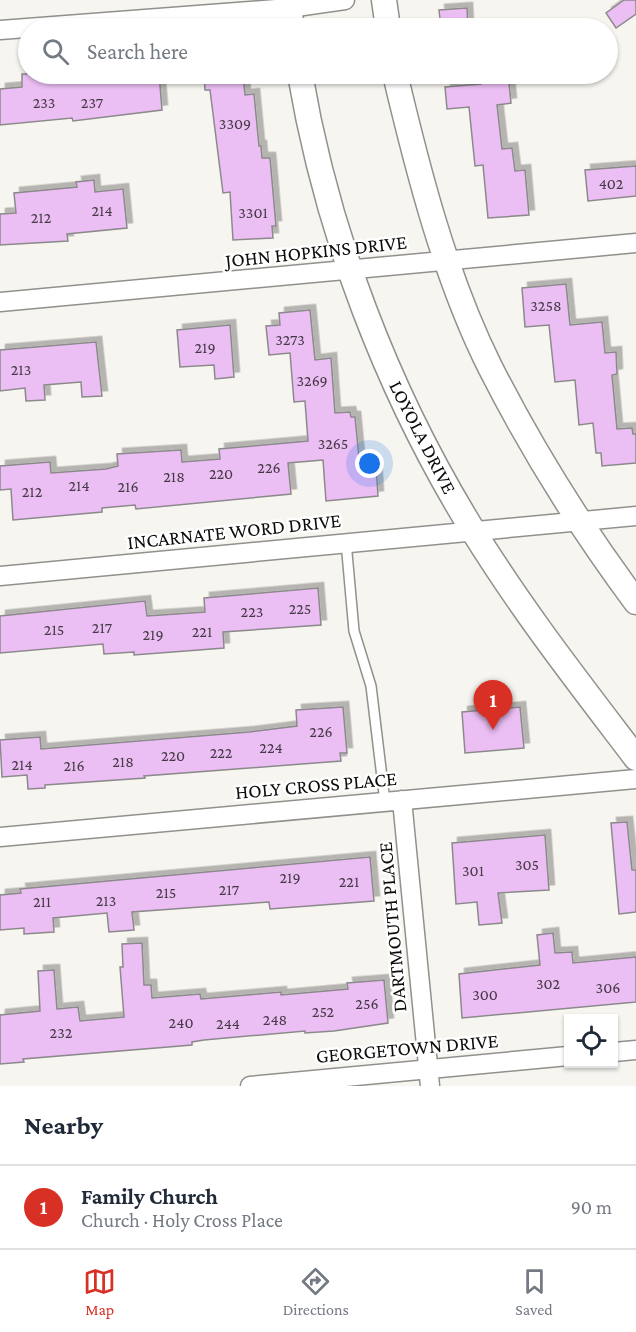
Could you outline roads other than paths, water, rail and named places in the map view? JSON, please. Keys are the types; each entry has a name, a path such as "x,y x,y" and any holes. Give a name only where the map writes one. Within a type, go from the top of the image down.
{"main road":[{"path":"384,0 387,18"},
{"name":"LOYOLA DRIVE","path":"302,84 322,174 350,271 386,362 430,458 512,592 636,758"},
{"path":"397,84 414,155 447,260 489,365 577,521 636,602"}],"street":[{"path":"193,18 290,12 345,0"},
{"path":"0,30 18,29"},
{"name":"JOHN HOPKINS DRIVE","path":"0,302 636,243"},
{"path":"577,521 636,516"},
{"name":"INCARNATE WORD DRIVE","path":"0,576 472,529 577,521"},
{"name":"HOLY CROSS PLACE","path":"0,837 636,779"},
{"name":"DARTMOUTH PLACE","path":"394,801 429,1077"},
{"path":"618,1052 636,1050"},
{"name":"GEORGETOWN DRIVE","path":"250,1086 429,1077 564,1057"}],"lane":[{"path":"346,542 354,632 371,686 394,801"}],"place":[{"name":"Family Church","path":"493,730"}]}
